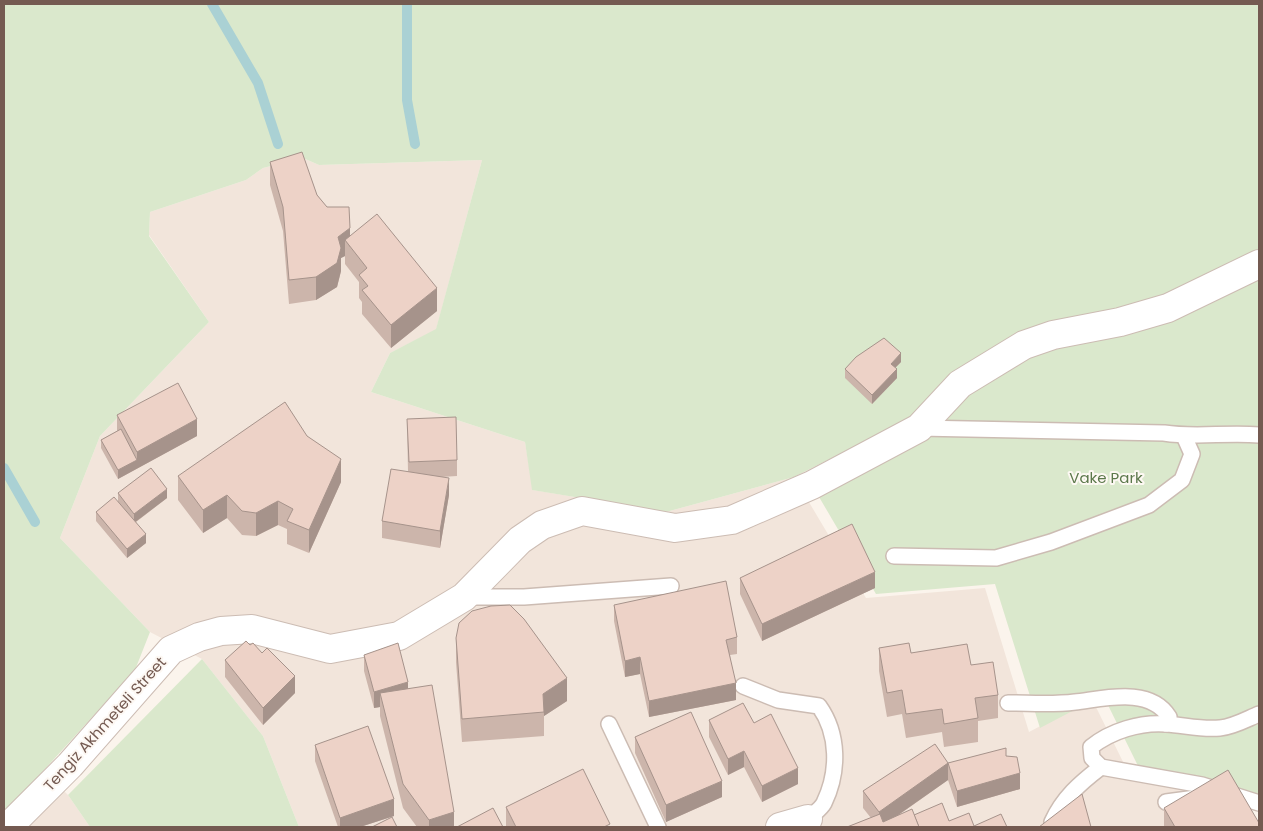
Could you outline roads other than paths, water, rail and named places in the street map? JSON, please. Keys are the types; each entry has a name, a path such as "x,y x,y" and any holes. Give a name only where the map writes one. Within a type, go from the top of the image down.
{"street":[{"name":"Tengiz Akhmeteli Street","path":"8,827 70,765 171,650 199,637 221,632 252,629 330,649 399,636 464,597 520,540 542,526 582,511 675,528 732,520 812,485 919,428 960,384 1024,345 1053,335 1120,322 1168,308 1259,264"},
{"path":"780,827 808,819"}],"lane":[{"path":"919,428 1164,432 1184,436 1234,433 1259,435"},
{"path":"894,556 996,558 1051,542 1148,505 1182,480 1192,454 1184,436"},
{"path":"464,597 524,597 671,586"},
{"path":"743,686 778,700 819,706 825,714 834,742 835,770 824,805 808,819"},
{"path":"1008,703 1074,703 1119,696 1146,701 1166,711 1169,717 1166,724"},
{"path":"1259,714 1222,728 1201,729 1166,724 1129,728 1101,739 1091,747 1092,758 1102,768 1202,785 1259,803"},
{"path":"609,724 658,827"},
{"path":"1052,822 1058,807 1069,794 1102,768"},
{"path":"1166,802 1230,793"}],"waterway":[{"path":"212,4 258,83 278,144"},
{"path":"407,4 407,100 415,144"},
{"path":"4,468 35,522"}],"park label":[{"name":"Vake Park","path":"1106,478"}]}
